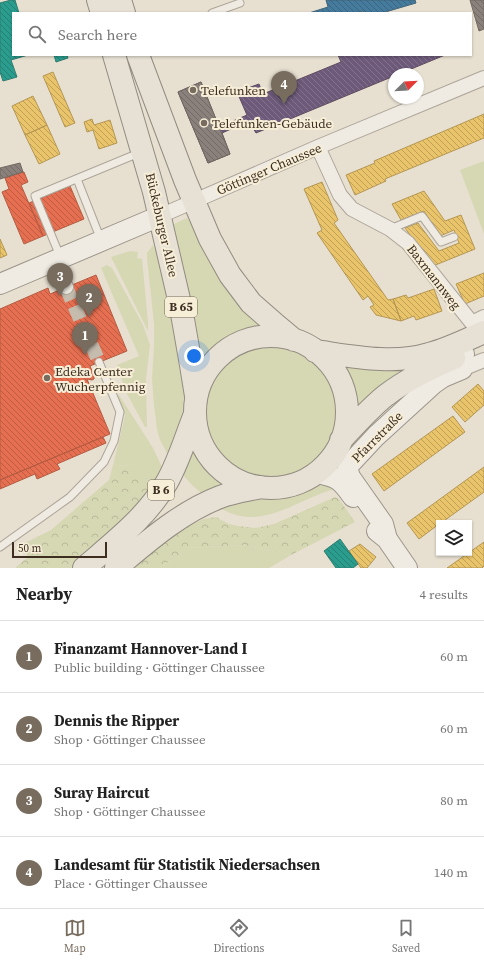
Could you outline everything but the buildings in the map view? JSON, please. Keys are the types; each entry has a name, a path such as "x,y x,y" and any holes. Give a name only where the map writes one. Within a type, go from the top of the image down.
{"main road":[{"path":"98,0 102,12"},
{"path":"120,0 124,12"},
{"name":"Bückeburger Allee","path":"114,56 143,152 160,216 181,308 191,365 196,406"},
{"path":"138,56 210,239 230,275 251,303 294,340"},
{"name":"B 6","path":"84,568 131,526 157,497 174,466 196,406 200,386 206,372 225,351 251,338 265,336 280,336 307,345 326,360 339,378 345,398 345,426 335,453 316,473 304,480 290,485 276,488 261,487 246,484 235,478 220,468 210,457 202,443 197,429 196,406"},
{"name":"B 6","path":"315,351 354,356 400,359 414,358 475,342"},
{"name":"B 6","path":"341,440 384,397 421,373 475,342"},
{"name":"B 6","path":"116,568 150,540 195,509 221,497 261,487"}],"street":[{"name":"Göttinger Chaussee","path":"0,284 318,147 484,78"},
{"name":"Baxmannweg","path":"318,147 340,195 352,209 390,229 408,243 475,342"},
{"path":"58,260 66,287"},
{"name":"Pfarrstraße","path":"387,539 383,524 350,477 348,466 376,436 443,376 475,342"},
{"name":"Pfarrstraße","path":"316,473 336,478 344,484 376,531 387,539 407,568"}],"lane":[{"path":"215,12 240,3"},
{"path":"58,260 35,196 143,152"},
{"path":"77,179 101,241"},
{"path":"390,229 422,216 441,242 454,237"},
{"path":"0,547 70,497 104,462 114,441 120,412 99,362"}],"green space":[{"path":"484,161 484,234 460,170"},
{"path":"187,218 192,224 199,240 263,322 261,327 242,331 227,338 220,343 201,363 174,237 174,224"},
{"path":"153,245 160,255 183,373 184,396 181,424 170,459 160,440 157,430 154,405 152,379 154,324 147,258 147,253"},
{"path":"130,251 138,252 137,258 142,259 148,331 111,257"},
{"path":"107,265 112,268 143,325 150,345 146,379 147,427 145,427 126,392 117,365 139,356 101,268"},
{"path":"276,345 295,350 307,356 317,364 325,374 331,386 335,398 335,424 331,436 325,448 317,458 307,466 295,472 283,476 264,477 245,472 233,466 223,458 215,448 209,436 205,424 204,405 209,386 215,374 223,364 233,356 245,350 257,346"},
{"path":"345,364 404,369 356,413 353,388 350,375"},
{"path":"119,395 153,448 162,467 151,490 137,466 113,465 125,416 116,396"},
{"path":"193,448 207,469 215,477 226,484 202,494 192,485 182,474"},
{"path":"113,465 137,466 151,490 100,544 71,568 15,568 28,557 21,545 51,530 109,480"},
{"path":"325,484 335,489 265,515 251,517 237,515 222,509 237,502 287,496"},
{"path":"335,497 339,499 355,522 291,555 243,545 185,548 180,556 157,568 132,568 182,529 203,519 216,517 229,524 256,528 274,524"},
{"path":"243,545 291,555 269,568 157,568 180,556 185,548"}],"tunnel":[{"path":"66,287 99,362"}],"place":[{"name":"Telefunken","path":"193,90"},
{"name":"Landesamt für Statistik Niedersachsen","path":"284,104"},
{"name":"Telefunken-Gebäude","path":"204,123"},
{"name":"Suray Haircut","path":"60,296"},
{"name":"Dennis the Ripper","path":"89,317"},
{"name":"Finanzamt Hannover-Land I","path":"85,355"},
{"name":"Edeka Center Wucherpfennig","path":"47,378"}]}
